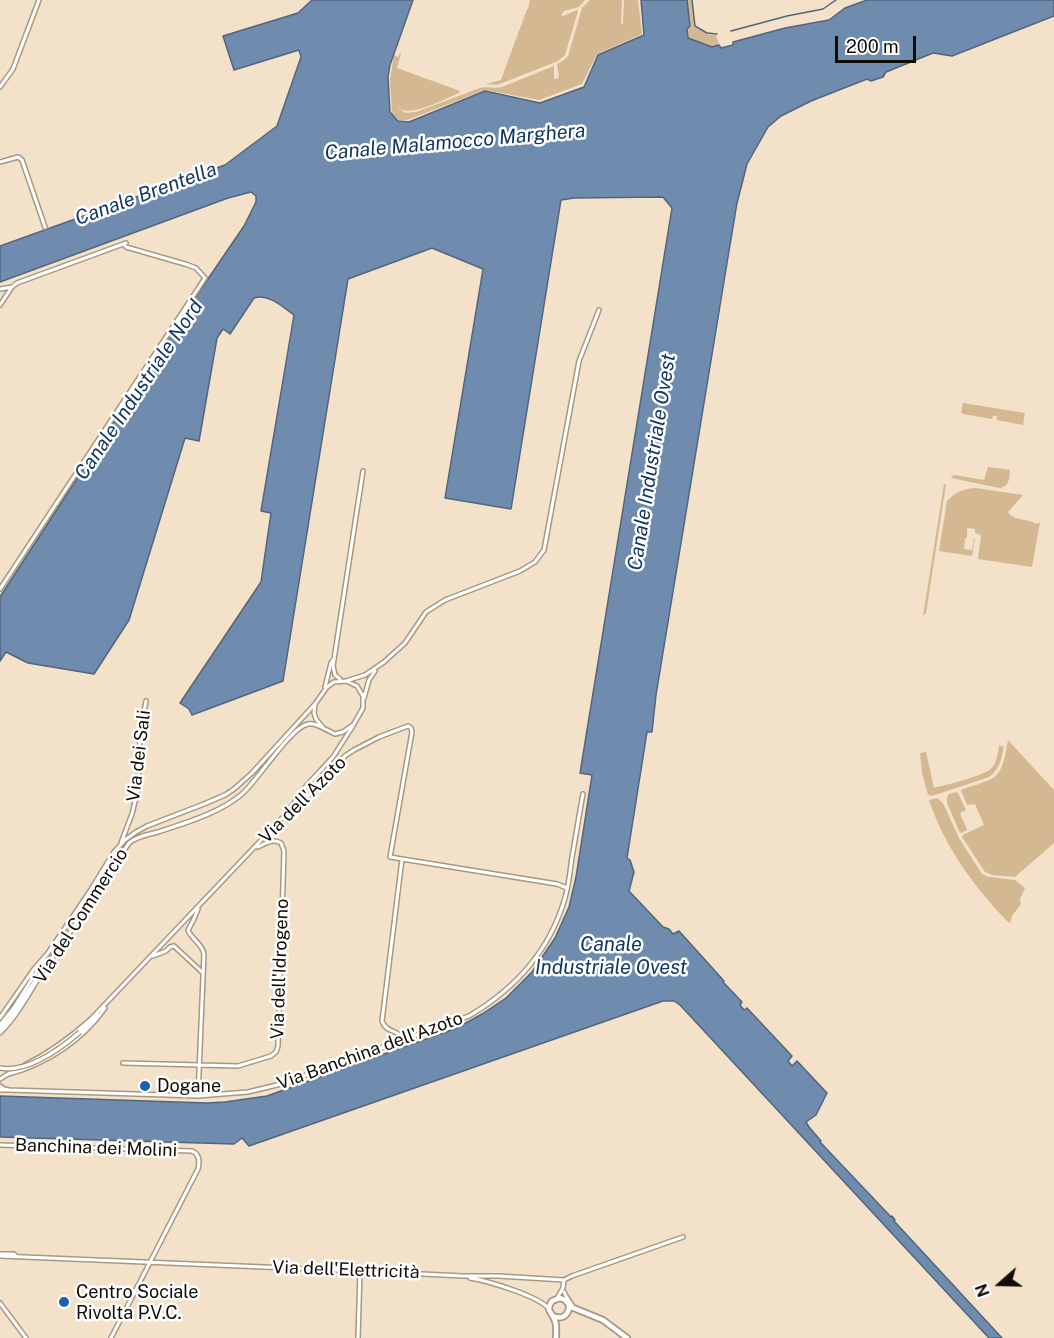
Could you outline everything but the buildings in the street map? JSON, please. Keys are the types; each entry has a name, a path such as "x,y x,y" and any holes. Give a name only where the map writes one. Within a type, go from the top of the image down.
{"main road":[{"path":"556,1338 553,1316 549,1309 554,1299 603,1320 627,1338"},
{"path":"556,1330 568,1312 567,1303"},
{"path":"553,1316 584,1313"}],"street":[{"path":"0,87 14,69 39,0"},
{"path":"0,162 15,157 22,160 45,226"},
{"path":"0,305 17,283 125,244 126,247 196,268 205,278 0,589"},
{"path":"0,289 12,287"},
{"path":"353,725 338,734 321,727 315,716 315,704 324,691 334,682 365,675 377,668 405,643 426,612 445,600 520,571 535,562 544,549 579,360 599,310"},
{"path":"363,471 333,669 337,678 352,683 359,689 364,699"},
{"path":"324,691 334,657"},
{"path":"285,815 333,757 361,712 369,680 377,668"},
{"name":"Via dei Sali","path":"121,844 138,789 140,734 146,701"},
{"name":"Via del Commercio","path":"0,1018 48,953 125,840 147,825 218,798 234,789 252,774 315,704"},
{"name":"Via del Commercio","path":"0,1031 16,1014 127,846 138,837 211,813 230,802 253,783 292,734 307,724 321,727"},
{"name":"Via dell'Azoto","path":"0,1068 14,1069 27,1066 54,1051 80,1032 285,815 309,795 345,756 379,737 410,727 412,732 390,857 402,859"},
{"name":"Via Banchina dell'Azoto","path":"0,1088 198,1096 232,1095 280,1084 469,1016 513,984 537,956 551,933 567,888 583,794"},
{"name":"Via dell'Idrogeno","path":"200,1065 242,1066 271,1056 277,1049 284,853 281,843 277,841 271,841 255,848"},
{"path":"405,1040 402,1035 386,1029 382,1021 402,859 557,884 567,888"},
{"path":"198,907 188,930 200,944 204,954 198,1096"},
{"path":"152,956 174,946 203,973"},
{"path":"0,1031 48,953"},
{"path":"0,1025 53,956"},
{"name":"Via dell'Azoto","path":"0,1079 64,1042 111,1000"},
{"path":"123,1063 200,1065"},
{"name":"Banchina dei Molini","path":"0,1145 193,1151 198,1157 198,1169 150,1263"},
{"name":"Via dell'Elettricità","path":"0,1255 498,1276 564,1281 573,1275 683,1237"},
{"path":"111,1338 150,1263"},
{"path":"358,1338 360,1271"},
{"path":"463,1276 538,1301 549,1309"},
{"path":"564,1281 567,1303"},
{"path":"538,1301 554,1299 564,1290"},
{"path":"564,1290 575,1309"},
{"path":"0,1303 26,1338"},
{"path":"20,1330 20,1338"}],"shaded area":[{"path":"530,0 585,0 579,7 564,11 561,15 578,11 565,55 558,61 497,85 486,84 501,80"},
{"path":"590,0 622,0 621,24 623,24 624,0 638,0 642,34 597,54 582,84 539,100 485,90 407,120 399,120 392,113 390,79 394,55 398,57 400,53 397,68 460,91 439,102 415,110 402,110 398,101 399,108 405,113 416,112 480,88 502,87 554,66 554,79 557,79 559,77 557,64 568,56 582,8"},
{"path":"687,0 692,0 695,27 710,35 716,35 719,45 712,47 688,38"},
{"path":"963,403 1025,413 1023,425 997,420 997,416 993,416 992,419 963,414 961,412"},
{"path":"988,467 1010,470 1006,485 1000,488 951,478 955,475 984,480"},
{"path":"944,484 946,485 926,613 923,616"},
{"path":"976,488 1023,495 1008,512 1018,519 1037,524 1040,522 1032,567 978,559 981,535 975,533 975,529 967,528 967,538 965,538 964,549 972,550 975,538 972,556 939,551 947,501 960,492"},
{"path":"1008,740 1054,790 1054,843 1015,877 992,875 985,872 962,837 984,825 975,804 967,805 961,790 996,776 1003,764"},
{"path":"1004,743 1002,758 989,777 938,794 928,795 920,753 926,752 934,788 988,771 995,763 999,745 1003,747"},
{"path":"956,792 966,810 960,813 967,830 961,833 947,803 949,794"},
{"path":"937,798 943,803 959,838 982,874 1015,880 1025,888 1020,899 1021,904 1010,923 982,893 951,849 929,800"}],"water":[{"path":"312,0 413,0 390,65 388,77 390,112 398,121 409,122 485,91 540,103 584,87 598,55 644,35 641,0 687,0 690,26 687,29 688,38 712,47 719,45 721,48 733,45 733,42 785,28 829,20 845,8 867,0 1054,0 1054,16 952,56 933,53 886,72 883,77 871,81 867,79 811,101 781,116 768,127 747,164 737,203 656,695 652,732 647,732 627,858 634,872 629,891 663,927 669,929 673,934 679,931 742,1002 740,1005 744,1010 747,1008 792,1056 788,1061 792,1066 797,1061 827,1093 816,1115 806,1122 820,1142 892,1216 894,1221 1002,1338 989,1338 674,1001 663,1001 249,1146 242,1138 234,1144 0,1137 0,1096 206,1103 267,1096 457,1028 506,998 532,972 555,938 569,907 592,775 580,773 672,208 663,197 561,200 511,509 445,498 483,269 432,248 348,279 283,681 192,715 189,709 180,703 261,582 271,513 261,511 294,315 265,297 254,298 230,334 223,329 217,338 199,441 185,438 129,620 94,674 28,663 6,652 0,661 0,597 180,320 244,226 256,202 256,196 251,192 228,198 0,282 0,246 225,165 277,126 301,57 299,50 234,70 223,36 298,13"}],"waterway":[{"path":"692,0 695,26 707,33 717,34"},
{"path":"731,31 823,9 836,0"}],"place":[{"name":"Dogane","path":"145,1086"},
{"name":"Centro Sociale Rivolta P.V.C.","path":"64,1302"}],"water label":[{"name":"Canale Malamocco Marghera","path":"455,142"},
{"name":"Canale Brentella","path":"146,194"},
{"name":"Canale Industriale Nord","path":"139,390"},
{"name":"Canale Industriale Ovest","path":"652,462"},
{"name":"Canale Industriale Ovest","path":"611,956"}]}
